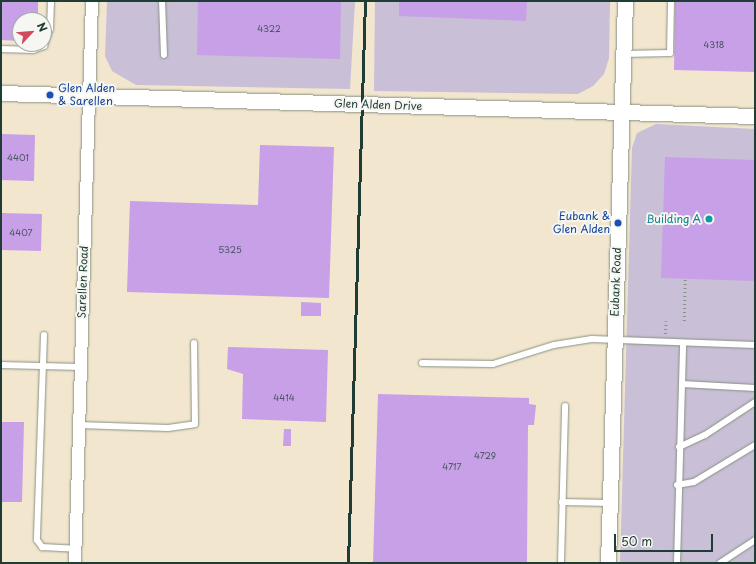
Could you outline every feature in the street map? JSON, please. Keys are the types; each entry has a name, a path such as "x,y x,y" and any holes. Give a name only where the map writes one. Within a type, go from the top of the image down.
{"street":[{"name":"Sarellen Road","path":"75,563 92,1"},
{"name":"Eubank Road","path":"608,563 625,1"},
{"name":"Glen Alden Drive","path":"1,93 755,116"}],"lane":[{"path":"1,49 33,50 44,46 50,29 51,1"},
{"path":"162,1 164,55"},
{"path":"623,54 670,53 671,1"},
{"path":"44,335 37,540 42,547 75,548"},
{"path":"422,363 493,364 554,345 592,339 683,344 755,345"},
{"path":"79,425 183,428 195,424 194,343"},
{"path":"677,563 677,485 683,344"},
{"path":"1,365 80,367"},
{"path":"682,384 755,388"},
{"path":"679,447 755,402"},
{"path":"561,563 565,406"},
{"path":"677,485 694,482 755,446"},
{"path":"562,502 609,503"},
{"path":"720,563 755,540"}],"path":[{"path":"684,321 685,278"}],"shaded area":[{"path":"107,1 355,1 350,89 136,85 112,71 105,56"},
{"path":"375,1 610,1 609,58 604,74 593,86 578,94 374,91"},
{"path":"656,124 755,129 755,563 620,563 632,148 637,133"}],"building":[{"path":"1,1 38,1 38,12 12,12 12,41 1,40"},
{"path":"198,1 341,1 340,59 197,55"},
{"path":"399,1 527,1 526,21 399,16"},
{"path":"675,1 755,1 755,72 674,70"},
{"path":"1,134 35,135 34,181 1,180"},
{"path":"260,145 334,147 329,298 127,292 130,201 258,205"},
{"name":"Building A","path":"665,157 755,160 755,281 661,278"},
{"path":"1,213 42,214 41,251 1,250"},
{"path":"301,302 321,303 321,316 301,316"},
{"path":"228,347 328,350 326,422 242,419 243,374 227,369"},
{"path":"378,394 529,398 529,404 536,405 534,425 528,425 527,563 373,563"},
{"path":"1,422 24,422 22,502 1,502"},
{"path":"284,429 291,429 291,446 283,446"}],"railway":[{"path":"348,563 365,1"}],"place":[{"name":"Glen Alden & Sarellen","path":"50,95"},
{"name":"Building A","path":"709,219"},
{"name":"Eubank & Glen Alden","path":"618,223"}]}
